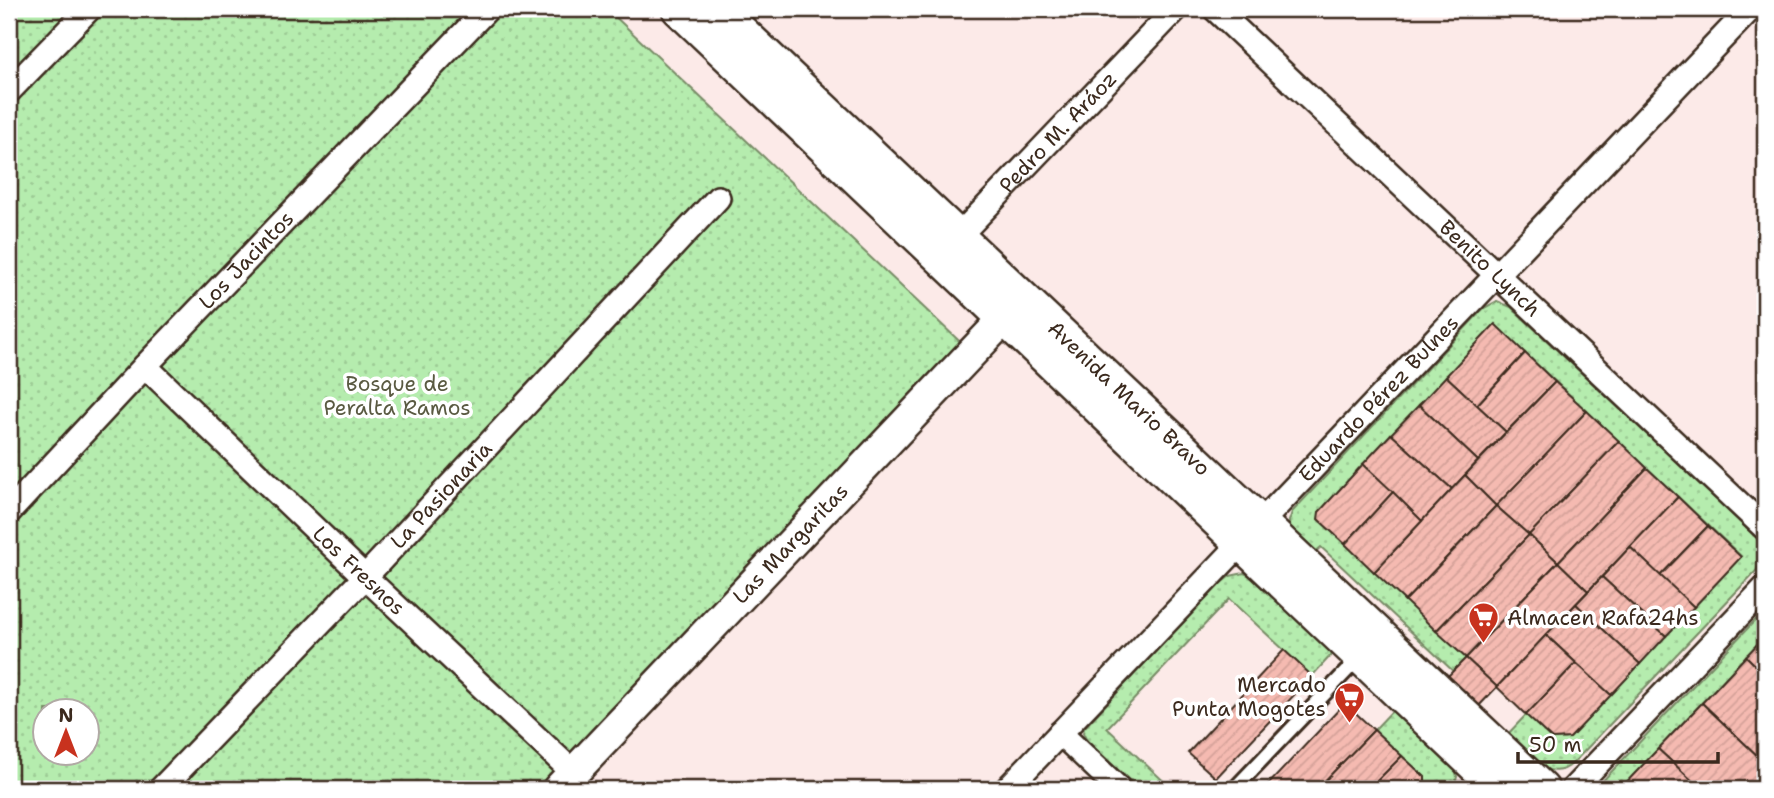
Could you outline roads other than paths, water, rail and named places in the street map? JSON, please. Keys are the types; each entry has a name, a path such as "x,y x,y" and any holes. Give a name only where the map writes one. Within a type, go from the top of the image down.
{"main road":[{"name":"Avenida Mario Bravo","path":"679,9 949,246"},
{"name":"Avenida Mario Bravo","path":"718,9 949,246 1250,534 1492,778"},
{"name":"Avenida Mario Bravo","path":"1250,534 1360,657 1492,778 1542,789"}],"street":[{"path":"9,92 89,9"},
{"name":"Los Jacintos","path":"9,512 487,9"},
{"name":"Pedro M. Aráoz","path":"949,246 1176,9"},
{"name":"Benito Lynch","path":"1215,9 1765,528"},
{"name":"Eduardo Pérez Bulnes","path":"1007,789 1750,9"},
{"name":"La Pasionaria","path":"161,789 365,577 718,198"},
{"name":"Las Margaritas","path":"566,781 1014,308"},
{"name":"Los Fresnos","path":"145,366 365,577 566,781"},
{"path":"1573,789 1765,588"},
{"path":"1060,733 1119,789"}],"lane":[{"path":"1234,789 1360,657"}],"place":[{"name":"Almacen Rafa24hs","path":"1484,645"},
{"name":"Mercado Punta Mogotes","path":"1349,724"}],"park label":[{"name":"Bosque de Peralta Ramos","path":"397,396"}]}
